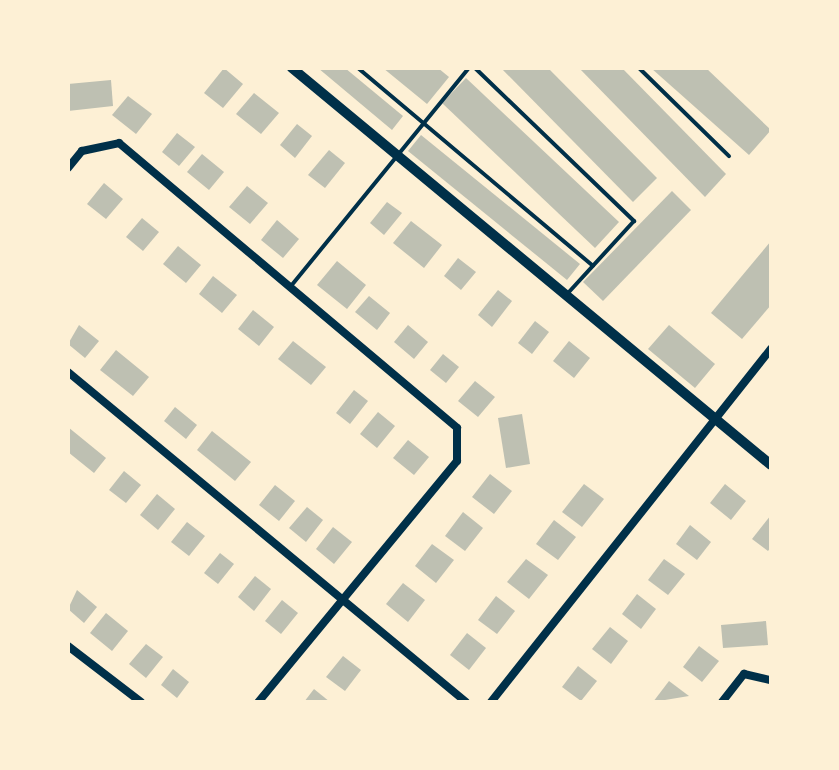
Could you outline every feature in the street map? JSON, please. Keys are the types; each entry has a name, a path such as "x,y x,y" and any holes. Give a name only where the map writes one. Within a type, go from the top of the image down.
{"street":[{"path":"292,68 567,294 710,418 771,465"},
{"path":"68,168 82,151 119,143 457,428 457,461 258,702"},
{"path":"491,702 710,418 771,349"},
{"path":"68,372 466,702"},
{"path":"68,646 141,702"},
{"path":"722,702 744,674 771,680"}],"lane":[{"path":"358,68 593,266"},
{"path":"291,286 472,68 634,221 567,294"},
{"path":"639,68 729,156"}],"building":[{"path":"224,68 243,84 223,108 204,93"},
{"path":"318,68 345,68 403,116 392,130"},
{"path":"383,68 438,68 449,77 427,104"},
{"path":"501,68 548,68 657,178 633,202"},
{"path":"579,68 622,68 726,174 705,197"},
{"path":"651,68 706,68 771,130 749,155"},
{"path":"466,78 619,222 595,248 442,103"},
{"path":"111,80 113,106 68,111 68,84"},
{"path":"254,93 279,113 261,134 236,114"},
{"path":"128,96 152,114 136,134 112,115"},
{"path":"297,124 312,136 295,158 280,145"},
{"path":"177,133 195,147 179,166 162,152"},
{"path":"421,135 580,264 567,280 408,151"},
{"path":"329,150 345,163 325,188 308,175"},
{"path":"202,154 224,172 209,190 187,172"},
{"path":"104,183 123,199 106,219 87,204"},
{"path":"247,186 268,203 250,224 229,207"},
{"path":"672,191 691,210 603,301 583,282"},
{"path":"387,202 402,213 384,235 370,223"},
{"path":"142,218 159,232 143,251 126,237"},
{"path":"277,220 299,239 283,258 261,240"},
{"path":"411,221 442,245 424,268 393,243"},
{"path":"771,241 771,305 742,339 711,313"},
{"path":"178,246 201,265 186,283 163,264"},
{"path":"458,258 476,272 461,290 444,276"},
{"path":"337,261 366,285 347,309 317,285"},
{"path":"213,276 237,295 222,313 199,294"},
{"path":"498,290 512,301 492,327 478,315"},
{"path":"369,296 390,313 377,330 355,312"},
{"path":"253,310 274,327 259,346 238,329"},
{"path":"535,321 549,332 532,354 518,343"},
{"path":"79,325 99,341 85,358 68,344"},
{"path":"408,325 428,342 414,359 394,342"},
{"path":"669,325 715,364 695,388 648,349"},
{"path":"293,341 326,367 311,385 278,359"},
{"path":"569,341 590,358 574,378 553,361"},
{"path":"116,350 149,377 133,396 100,370"},
{"path":"443,354 459,367 446,383 430,370"},
{"path":"475,381 495,397 478,417 458,401"},
{"path":"354,390 368,401 350,424 336,413"},
{"path":"175,407 197,425 186,439 164,421"},
{"path":"378,412 395,426 377,448 360,434"},
{"path":"522,414 530,464 506,468 498,418"},
{"path":"68,427 106,458 94,473 68,452"},
{"path":"212,431 251,462 235,481 197,450"},
{"path":"408,440 429,457 414,475 393,458"},
{"path":"124,471 141,485 126,503 109,490"},
{"path":"490,474 512,491 494,514 472,497"},
{"path":"584,484 604,499 582,527 562,512"},
{"path":"725,484 746,501 731,520 710,503"},
{"path":"275,485 295,501 279,521 259,505"},
{"path":"157,494 175,509 158,530 140,515"},
{"path":"307,507 323,520 306,542 289,528"},
{"path":"463,512 483,528 465,551 445,536"},
{"path":"771,515 771,547 768,551 752,539"},
{"path":"554,520 576,537 558,560 536,544"},
{"path":"187,522 205,536 189,556 171,542"},
{"path":"690,525 711,542 697,560 676,544"},
{"path":"333,527 352,542 334,564 316,549"},
{"path":"432,544 454,560 436,583 415,566"},
{"path":"220,553 234,564 218,584 204,573"},
{"path":"526,559 548,575 529,599 507,582"},
{"path":"664,559 685,574 668,595 648,580"},
{"path":"255,576 271,589 254,611 238,597"},
{"path":"403,583 425,600 408,622 386,604"},
{"path":"77,590 97,607 84,623 68,609"},
{"path":"637,594 656,609 641,629 622,614"},
{"path":"496,596 515,611 497,634 478,620"},
{"path":"282,600 298,613 281,634 265,621"},
{"path":"106,613 128,631 112,651 90,633"},
{"path":"766,621 768,645 723,648 721,625"},
{"path":"610,627 628,641 611,664 592,649"},
{"path":"467,633 486,648 469,670 450,655"},
{"path":"146,644 163,657 146,678 129,664"},
{"path":"699,646 719,661 702,682 683,667"},
{"path":"343,656 361,670 345,691 326,677"},
{"path":"578,666 597,681 581,701 562,687"},
{"path":"173,669 189,682 177,698 161,685"},
{"path":"669,681 689,696 653,702"},
{"path":"314,689 330,702 304,702"}]}
